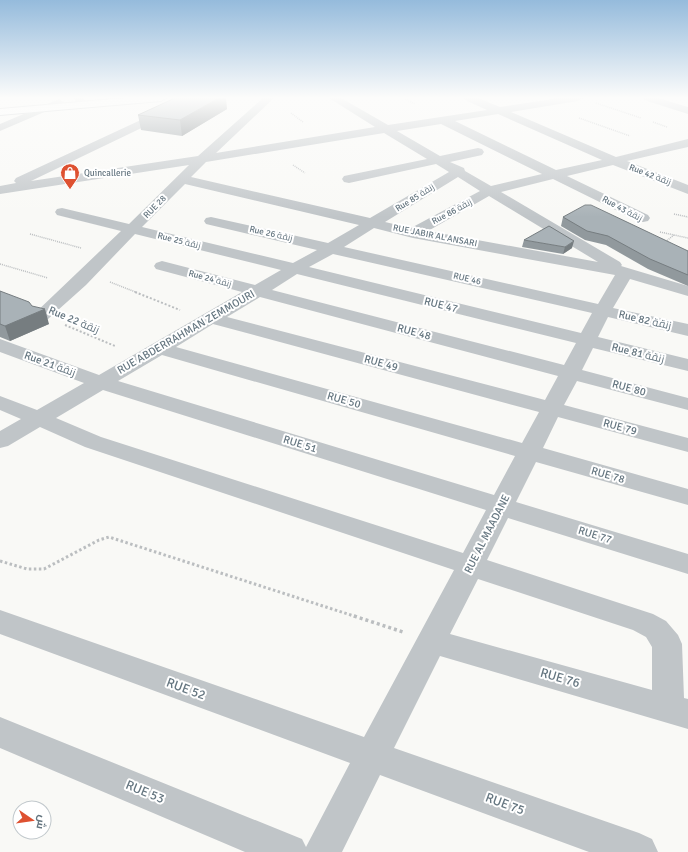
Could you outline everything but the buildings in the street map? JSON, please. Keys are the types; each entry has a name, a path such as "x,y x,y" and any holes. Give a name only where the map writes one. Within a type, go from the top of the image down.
{"street":[{"path":"0,190 111,138"},
{"name":"RUE 28","path":"42,315 133,230 182,179 226,138"},
{"path":"0,190 339,138"},
{"path":"400,138 491,190 625,272"},
{"name":"Rue 43 زنقة","path":"481,138 643,218"},
{"name":"Rue 42 زنقة","path":"561,138 688,190"},
{"name":"Rue 86 زنقة","path":"412,233 491,190 688,142"},
{"path":"349,179 478,152"},
{"name":"Rue 85 زنقة","path":"372,224 459,171"},
{"name":"RUE JABIR AL ANSARI","path":"182,179 412,233 625,272 688,291"},
{"name":"Rue 25 زنقة","path":"62,212 295,269"},
{"name":"Rue 26 زنقة","path":"211,221 332,248"},
{"name":"RUE ABDERRAHMAN ZEMMOURI","path":"0,441 372,224"},
{"name":"RUE 46","path":"332,248 603,310"},
{"name":"Rue 24 زنقة","path":"162,266 257,291"},
{"name":"RUE 47","path":"295,269 587,341"},
{"name":"RUE AL MAADANE","path":"322,852 570,373 625,272"},
{"name":"RUE 48","path":"257,291 570,373"},
{"name":"Rue 82 زنقة","path":"603,310 688,330"},
{"name":"RUE 49","path":"211,318 552,408"},
{"name":"Rue 81 زنقة","path":"587,341 688,365"},
{"name":"Rue 21 زنقة","path":"0,345 100,382"},
{"name":"RUE 50","path":"151,353 529,452"},
{"name":"RUE 80","path":"570,373 688,404"},
{"name":"RUE 51","path":"100,382 501,506"},
{"path":"0,402 93,442 643,622 656,629 667,644 678,711"},
{"name":"RUE 79","path":"552,408 688,445"},
{"name":"RUE 78","path":"529,452 688,497"},
{"name":"RUE 77","path":"501,506 688,564"},
{"name":"RUE 52","path":"0,622 372,756"},
{"name":"RUE 76","path":"431,641 678,711"},
{"name":"RUE 53","path":"0,732 289,852"},
{"name":"RUE 75","path":"372,756 638,852"}],"path":[{"path":"635,138 663,148"},
{"path":"674,214 688,217"},
{"name":"Rue 43 زنقة","path":"643,218 651,229 688,238"},
{"path":"30,234 106,255"},
{"path":"625,272 674,235"},
{"name":"Rue 22 زنقة","path":"42,315 151,353"},
{"path":"0,561 27,570 35,571 44,569 99,540 109,538 431,641"}],"place":[{"name":"Quincallerie","path":"70,190"}]}
